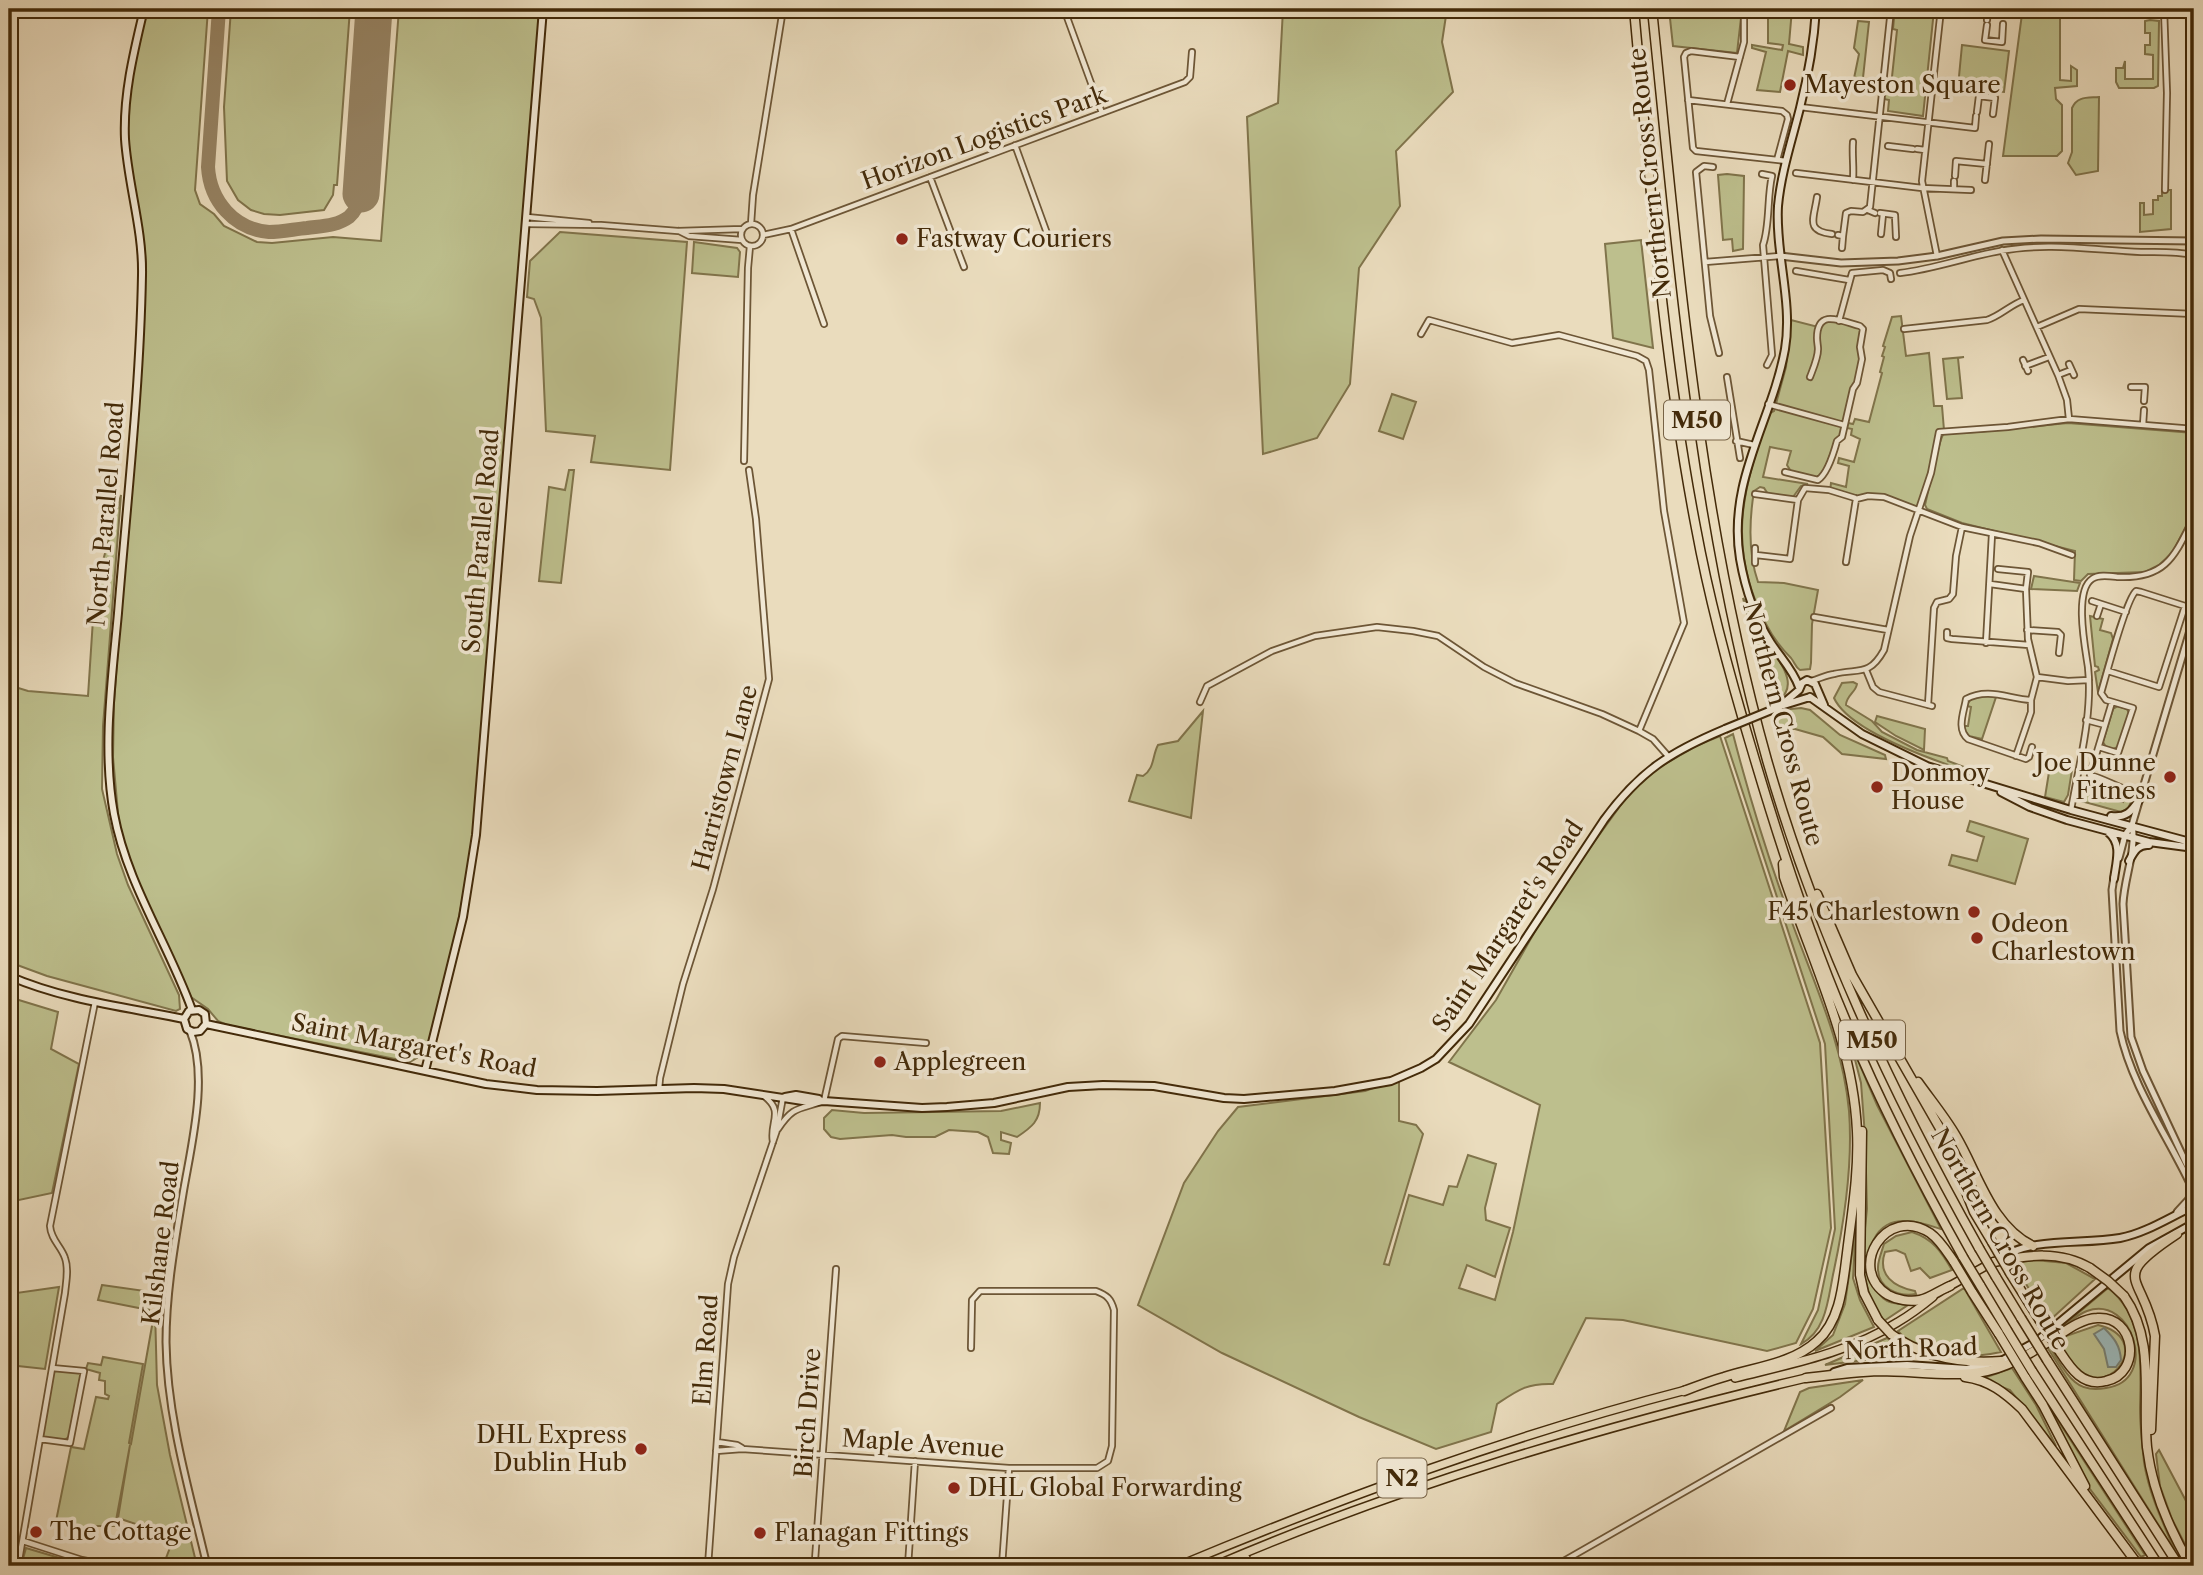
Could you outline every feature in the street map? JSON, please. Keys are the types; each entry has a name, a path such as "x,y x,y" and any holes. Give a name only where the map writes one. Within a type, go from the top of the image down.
{"highway":[{"name":"Northern Cross Route","path":"1634,9 1656,251 1677,418 1693,515 1722,648 1783,854 1833,988 1894,1127 2003,1332"},
{"name":"Northern Cross Route","path":"1652,9 1690,366 1714,526 1752,697 1787,823 1831,944 1874,1044 1917,1133 1996,1278 2179,1566"},
{"path":"1787,823 1852,975 1902,1062"},
{"path":"1684,1391 1803,1352 1829,1329 1835,1315 1844,1272 1856,1176 1857,1132 1851,1080 1841,1035 1784,877 1783,854"},
{"path":"1833,988 1858,1089 1862,1137 1860,1275 1867,1300 1878,1320 1907,1346 1957,1361 2005,1362"},
{"name":"M50","path":"1902,1062 1942,1132 1974,1212 2010,1273 2039,1319 2060,1353 2079,1377 2098,1382 2108,1381 2123,1372 2131,1354 2127,1335 2121,1326 2106,1319 2086,1321 2061,1334 2005,1362"},
{"name":"M50","path":"1902,1062 1955,1133 1981,1188 1997,1213 2021,1240 2033,1246"},
{"path":"1950,1286 1922,1300 1900,1300 1890,1296 1882,1290 1872,1275 1871,1255 1874,1246 1886,1232 1895,1227 1913,1226 1931,1233 1943,1246 2029,1374 2088,1492 2106,1521"},
{"path":"2150,1461 2155,1336 2153,1322 2134,1284 2134,1276 2141,1260 2181,1231"},
{"path":"1994,1262 2040,1255 2073,1260 2090,1268 2124,1296 2139,1322 2145,1343 2146,1419 2150,1461 2158,1498 2191,1566"},
{"name":"North Road","path":"1684,1391 1805,1361 1854,1344 1897,1323 1950,1286 1994,1262"},
{"path":"1928,1373 1987,1371 2005,1362"},
{"path":"1806,1378 1880,1371 1928,1373 1985,1381 2007,1394 2035,1426 2139,1566"},
{"name":"Northern Cross Route","path":"2029,1374 2159,1566"},
{"name":"N2","path":"1214,1566 1317,1525 1570,1438 1806,1378"},
{"name":"N2","path":"1178,1566 1306,1513 1401,1479 1534,1434 1684,1391"},
{"path":"1232,1566 1317,1525"}],"main road":[{"name":"North Parallel Road","path":"144,9 135,45 126,108 125,139 138,221 142,274 134,425 114,663 109,781 114,814 129,869 192,1010"},
{"name":"South Parallel Road","path":"425,1071 461,929 476,836 543,9"},
{"path":"1816,9 1800,107 1786,161 1778,210 1786,333 1783,358 1743,480 1738,510 1739,556 1748,594 1757,617 1770,641 1792,671 1799,688 1862,734 1887,748 1927,766 1983,784 2194,843"},
{"path":"1792,671 1812,684 1826,707"},
{"path":"1808,697 1812,684"},
{"name":"Saint Margaret's Road","path":"1779,707 1799,688 1812,684"},
{"name":"Saint Margaret's Road","path":"205,1027 486,1084 537,1090 724,1089 783,1097 796,1095 824,1101 942,1107 994,1103 1068,1087 1128,1084 1176,1088 1224,1098 1252,1099 1348,1090 1391,1081 1436,1059 1461,1034 1604,820 1640,777 1668,756 1725,729 1808,697"},
{"path":"1983,784 2030,807 2133,838 2182,848"},
{"path":"2088,814 2121,817 2131,811 2139,800"},
{"path":"2102,829 2111,834 2116,842 2118,851 2114,879"},
{"path":"2129,861 2134,850 2144,845 2194,848"},
{"path":"9,976 33,987 184,1019"},
{"path":"192,1010 199,1010 205,1014 205,1027 197,1032 190,1031 185,1026 184,1019 192,1010"},
{"name":"North Road","path":"1994,1262 2006,1254 2033,1246 2124,1237 2194,1206"},
{"name":"North Road","path":"1806,1378 1847,1368 1907,1365 1967,1369 2005,1362 2037,1341 2160,1241 2194,1223"}],"street":[{"path":"751,224 753,195 783,9"},
{"path":"1064,9 1102,113"},
{"path":"1727,104 1744,42 1744,9"},
{"path":"1868,210 1882,146 1879,116 1891,9"},
{"path":"1937,256 1922,188 1941,9"},
{"path":"1975,9 1989,10 1985,40 2001,42 2003,24"},
{"path":"2164,9 2167,93 2165,190"},
{"path":"1740,57 1692,51 1686,53 1684,57 1693,148 1696,151 1786,161"},
{"name":"Horizon Logistics Park","path":"763,235 791,229 1188,80 1192,52"},
{"path":"1800,107 1975,128 1979,96 1994,98 1993,114"},
{"path":"1688,100 1782,111 1787,115 1777,160"},
{"path":"1853,142 1853,180"},
{"path":"1985,180 1989,144"},
{"path":"1015,145 1048,236"},
{"path":"1882,146 1925,150"},
{"path":"1954,189 1956,161 1987,164"},
{"path":"1713,167 1704,166 1696,172 1710,316 1718,353"},
{"path":"1796,173 1922,188 1971,190"},
{"path":"1762,174 1772,176 1763,257 1772,355 1768,365"},
{"path":"930,177 964,267"},
{"path":"1817,197 1815,230 1838,235"},
{"path":"1842,248 1838,235 1846,213 1851,211 1868,210 1895,215 1896,237"},
{"path":"1879,213 1881,234"},
{"path":"527,220 678,231 742,229 751,224"},
{"path":"750,246 761,242 763,235 761,228 751,224"},
{"path":"742,229 742,240"},
{"path":"791,229 824,324"},
{"path":"678,231 690,236 742,240 750,246"},
{"path":"1705,262 1780,256 1841,262 1898,261 1937,256 2011,240 2194,241"},
{"path":"744,461 750,246"},
{"path":"1903,271 1926,270 2002,250 2022,248 2098,247 2174,251 2194,255"},
{"path":"2002,250 2067,400 2069,419"},
{"path":"1839,321 1849,281 1854,272 1883,270 1890,273 1891,279"},
{"path":"1796,271 1849,281"},
{"path":"1904,329 1987,320 2024,300"},
{"path":"2037,327 2079,309 2194,314"},
{"path":"1785,472 1822,479 1827,464 1833,457 1837,441 1842,437 1863,359 1860,347 1864,333 1860,326 1823,319 1810,377"},
{"path":"1421,334 1429,320 1512,343 1559,335 1637,356 1646,361 1664,511 1684,619 1639,731"},
{"path":"1707,342 1716,340"},
{"path":"2025,366 2049,357"},
{"path":"2057,375 2071,370"},
{"path":"1727,377 1740,458"},
{"path":"2131,387 2145,387 2144,401"},
{"path":"1768,404 1844,425"},
{"path":"2143,425 2144,410"},
{"path":"1812,684 1835,673 1866,670 1877,663 1884,650 1910,536 1931,473 1939,432 2069,419 2194,429"},
{"path":"1736,440 1754,445"},
{"name":"Harristown Lane","path":"659,1089 683,984 713,889 769,679 749,470"},
{"path":"1762,487 1758,495 1798,500"},
{"path":"1756,555 1790,559 1794,532 1792,525 1798,500 1805,488 1829,490 1856,499 1868,496 1884,497 1962,527 2039,543 2072,555"},
{"path":"1846,562 1856,499"},
{"path":"2071,810 2089,680 2083,636 2082,596 2087,584 2098,576 2140,576 2161,569 2180,547 2194,517"},
{"path":"1866,670 1873,687 1879,692 1930,705 1934,608 1937,602 1949,599 1953,594 1962,527"},
{"path":"1986,643 1993,534"},
{"path":"1755,548 1755,563"},
{"path":"1998,569 2028,572 2027,630 2037,677 2031,712 2016,756"},
{"path":"1990,584 2026,589"},
{"path":"2099,747 2118,753 2133,708 2103,698 2101,693 2131,595 2136,592 2185,606 2159,687 2108,671"},
{"path":"2092,601 2126,612"},
{"path":"2097,616 2101,604"},
{"path":"1814,617 1888,631"},
{"path":"2194,617 2132,825 2125,835 2112,890 2123,1045 2194,1192"},
{"path":"1200,702 1207,686 1272,651 1315,636 1377,627 1438,636 1498,675 1549,697 1602,714 1639,731 1653,739 1668,756"},
{"path":"2027,630 2058,632 2061,635 2059,653"},
{"path":"1947,632 1947,638 1952,639 2029,645"},
{"path":"2037,677 2068,681 2089,680"},
{"path":"2031,700 1990,693 1973,695 1966,699 1960,728 1962,734 1968,738 2026,759 2032,747"},
{"path":"2112,702 2090,775 2103,778 2109,785 2133,792"},
{"path":"2085,720 2105,725"},
{"path":"2122,797 2124,789"},
{"path":"2132,825 2133,838 2123,904 2131,1037 2143,1071 2194,1180"},
{"path":"18,1566 65,1293 67,1265 51,1235 50,1226 96,1002"},
{"name":"Kilshane Road","path":"205,1027 197,1047 195,1114 170,1274 166,1341 176,1428 207,1566"},
{"name":"Kilshane Road","path":"190,1031 197,1047"},
{"path":"787,1115 799,1107 824,1101 838,1039 842,1036 926,1044"},
{"name":"Elm Road","path":"762,1095 775,1108 776,1118 771,1133 773,1143"},
{"path":"783,1097 787,1104 787,1115"},
{"name":"Elm Road","path":"708,1566 728,1284 734,1257 777,1130 783,1097"},
{"name":"Elm Road","path":"777,1130 787,1115"},
{"path":"2166,1219 2179,1211 2190,1197 2190,1185 2185,1173"},
{"name":"North Road","path":"2181,1231 2194,1229"},
{"name":"Birch Drive","path":"815,1560 836,1269"},
{"name":"Maple Avenue","path":"716,1451 742,1449 1009,1468 1097,1468 1108,1461 1112,1446 1114,1310 1111,1300 1104,1294 1096,1291 980,1291 972,1300 971,1348"},
{"path":"40,1439 70,1443 84,1371 52,1368"},
{"path":"1555,1566 1831,1408"},
{"name":"Maple Avenue","path":"717,1442 737,1445 742,1449"},
{"path":"908,1566 915,1461"},
{"path":"1002,1566 1009,1468"},
{"path":"23,1541 82,1560 113,1566"}],"green space":[{"path":"147,9 208,9 195,190 200,204 224,226 257,242 272,243 333,237 381,241 399,9 540,9 473,831 465,887 441,998 425,1053 410,1062 218,1021 208,1009 191,997 140,887 119,824 113,757 114,703 146,266 128,121 133,72"},
{"path":"231,9 350,9 337,185 334,185 333,195 324,210 264,214 251,210 238,200 227,181 224,107"},
{"path":"1283,9 1447,9 1442,42 1453,92 1396,151 1400,206 1359,268 1350,384 1317,438 1263,454 1247,117 1278,103"},
{"path":"1669,9 1742,9 1737,53 1673,46"},
{"path":"1768,9 1792,9 1789,44 1803,47 1803,55 1788,51 1780,92 1757,90 1766,52 1752,48 1752,45 1782,50 1783,45 1768,43"},
{"path":"1900,9 1934,10 1923,116 1888,111 1889,100 1884,99 1885,86 1891,86 1897,30 1893,29 1894,18 1898,18"},
{"path":"2015,9 2057,9 2060,18 2060,80 2071,81 2071,66 2077,70 2077,86 2055,88 2056,99 2062,105 2062,151 2057,156 2003,156 2022,14 2015,14"},
{"path":"1858,21 1869,22 1862,87 1852,88 1859,54 1854,48"},
{"path":"2145,21 2159,21 2158,86 2119,88 2116,68 2123,68 2125,61 2125,79 2153,79 2153,55 2145,54 2145,45 2150,45 2150,33 2145,33"},
{"path":"1962,45 2009,51 2004,92 1958,87"},
{"path":"2099,97 2098,171 2076,175 2068,163 2072,152 2072,108 2080,100"},
{"path":"1718,175 1744,176 1743,249 1733,251 1732,239 1723,240"},
{"path":"2162,190 2171,190 2171,229 2140,232 2140,203 2144,203 2144,215 2153,214 2153,200 2162,196"},
{"path":"560,232 687,242 670,470 591,462 595,436 546,431 541,318 534,299 527,297 530,261"},
{"path":"1641,240 1653,348 1613,338 1605,244"},
{"path":"694,242 737,248 740,252 738,277 692,273"},
{"path":"1901,316 1906,356 1929,353 1934,406 1942,406 1944,430 1939,432 1919,509 1884,497 1856,499 1830,491 1831,483 1846,487 1849,466 1838,463 1839,458 1854,462 1860,439 1851,435 1852,429 1847,428 1848,423 1853,424 1855,419 1869,422 1882,373 1883,346 1892,317"},
{"path":"1829,318 1863,329 1860,347 1862,359 1841,437 1817,479 1792,473 1787,465 1791,451 1770,447 1763,477 1808,484 1801,486 1793,497 1768,494 1760,487 1754,491 1751,514 1751,549 1758,582 1784,583 1818,590 1812,624 1810,669 1800,670 1771,634 1754,596 1742,543 1742,518 1752,467 1770,413 1774,411 1786,367 1791,320 1818,327"},
{"path":"1964,357 1958,358 1962,398 1947,399 1943,359"},
{"path":"1392,394 1416,402 1403,439 1379,431"},
{"path":"2068,423 2194,433 2194,512 2172,553 2159,565 2145,572 2088,574 2081,581 2074,580 2075,551 1962,523 1927,509 1925,505 1944,433"},
{"path":"569,470 574,470 561,583 539,581 549,487 565,490"},
{"path":"121,495 103,726 102,789 117,854 128,885 179,995 180,1009 176,1011 47,976 9,962 9,685 28,691 88,696 94,604"},
{"path":"2034,576 2080,583 2077,591 2031,589"},
{"path":"1743,598 1759,632 1780,661 1788,682 1780,699 1767,705 1765,687"},
{"path":"2090,616 2103,619 2100,630 2111,633 2113,639 2098,692 2095,672 2099,670 2095,666"},
{"path":"1842,683 1857,684 1846,705 1872,721 1882,732 1917,750 1947,758 1948,761 1967,768 1966,771 1893,743 1856,722 1834,698"},
{"path":"1977,697 1996,697 1982,739 1969,736 1964,726 1968,726 1971,707 1967,706 1969,702"},
{"path":"2118,706 2127,709 2129,713 2118,747 2113,749 2106,747 2103,742 2113,709"},
{"path":"1801,708 1810,710 1840,735 1885,755 1886,759 1842,754 1823,737 1795,729 1778,729 1774,716"},
{"path":"1203,711 1191,818 1129,801 1137,775 1143,776 1150,769 1158,745 1178,741"},
{"path":"1877,716 1925,729 1924,750 1875,722"},
{"path":"1733,734 1774,872 1834,1037 1849,1111 1847,1190 1828,1301 1817,1330 1801,1344 1818,1310 1835,1229 1825,1044 1725,738"},
{"path":"1720,736 1820,1043 1831,1228 1813,1309 1796,1343 1767,1351 1623,1320 1586,1318 1553,1384 1523,1388 1497,1404 1491,1432 1436,1449 1359,1417 1222,1353 1138,1305 1184,1183 1218,1131 1238,1107 1365,1091 1399,1079 1399,1121 1416,1125 1423,1134 1384,1264 1389,1265 1409,1195 1443,1205 1449,1186 1457,1187 1468,1155 1496,1164 1485,1208 1486,1220 1510,1228 1495,1277 1467,1265 1459,1288 1495,1300 1513,1232 1540,1105 1449,1062 1496,1000 1555,896 1631,791 1658,768"},
{"path":"2050,766 2072,770 2068,795 2064,802 2045,797"},
{"path":"2084,780 2100,784 2101,790 2112,794 2114,800 2123,802 2124,798 2133,797 2128,809 2121,812 2081,801"},
{"path":"1970,821 2028,839 2015,884 1949,865 1952,855 1977,861 1984,837 1967,831"},
{"path":"9,997 58,1012 51,1049 79,1064 52,1193 19,1200 9,1194"},
{"path":"1851,1044 1877,1105 1941,1229 1914,1222 1893,1222 1879,1231 1873,1240 1869,1262 1873,1285 1887,1301 1908,1305 1884,1321 1873,1307 1861,1266 1867,1209 1865,1136 1861,1083"},
{"path":"1040,1103 1037,1119 1027,1130 1017,1137 1001,1132 1001,1140 1011,1143 1009,1154 993,1153 988,1137 978,1132 949,1130 935,1137 892,1135 840,1139 831,1137 824,1129 824,1118 832,1110 864,1113 1001,1111"},
{"path":"1856,1225 1853,1278 1860,1300 1874,1327 1815,1351 1833,1335 1845,1304"},
{"path":"1912,1232 1936,1246 1952,1270 1930,1278 1920,1268 1911,1271 1905,1254 1896,1250 1885,1252 1885,1273 1894,1283 1915,1291 1916,1294 1909,1295 1885,1286 1878,1264 1884,1244 1896,1236"},
{"path":"2034,1260 2066,1263 2095,1279 2048,1322 2014,1263"},
{"path":"102,1285 152,1292 149,1310 98,1300"},
{"path":"59,1287 45,1369 9,1365 9,1294"},
{"path":"1964,1288 2001,1352 1974,1356 1933,1353 1908,1341 1898,1331"},
{"path":"2108,1288 2129,1313 2135,1327 2140,1359 2140,1414 2146,1474 2176,1553 2047,1347 2049,1346 2067,1374 2082,1386 2102,1389 2123,1382 2132,1371 2136,1356 2134,1340 2117,1315 2103,1309 2087,1311 2059,1329"},
{"path":"155,1309 157,1385 170,1455 197,1566 163,1566 174,1537 118,1518 130,1445 115,1526 90,1526 81,1530 56,1521 71,1447 84,1449 96,1397 108,1399 109,1396 105,1394 105,1381 99,1380 100,1373 86,1369 88,1363 101,1365 103,1357 143,1364 129,1443 131,1444"},
{"path":"2098,1325 2115,1332 2123,1342 2125,1353 2122,1363 2114,1372 2091,1378 2076,1368 2060,1344 2066,1336"},
{"path":"1887,1338 1901,1349 1896,1360 1881,1358 1825,1365"},
{"path":"2012,1368 2036,1405 2056,1446 2010,1390 1981,1379"},
{"path":"2024,1368 2145,1555 2141,1557 2090,1489"},
{"path":"54,1370 81,1373 70,1436 63,1441 42,1438"},
{"path":"1863,1380 1784,1431 1800,1392 1809,1388"},
{"path":"2159,1450 2194,1516 2194,1562 2172,1519 2160,1486 2156,1454"},
{"path":"26,1548 83,1565 87,1566 21,1566"}],"water":[{"path":"2104,1328 2118,1346 2121,1360 2116,1367 2108,1367 2104,1349 2094,1334"}],"taxiway":[{"path":"219,9 208,167 213,191 219,202 235,219 256,230 269,232 339,222 354,212 361,194"}],"runway":[{"path":"361,194 374,9"}],"place":[{"name":"Mayeston Square","path":"1790,85"},
{"name":"Fastway Couriers","path":"902,239"},
{"name":"Joe Dunne Fitness","path":"2170,777"},
{"name":"Donmoy House","path":"1877,787"},
{"name":"F45 Charlestown","path":"1974,912"},
{"name":"Odeon Charlestown","path":"1977,938"},
{"name":"Applegreen","path":"880,1062"},
{"name":"DHL Express Dublin Hub","path":"641,1449"},
{"name":"DHL Global Forwarding","path":"954,1488"},
{"name":"The Cottage","path":"36,1532"},
{"name":"Flanagan Fittings","path":"760,1533"}]}
